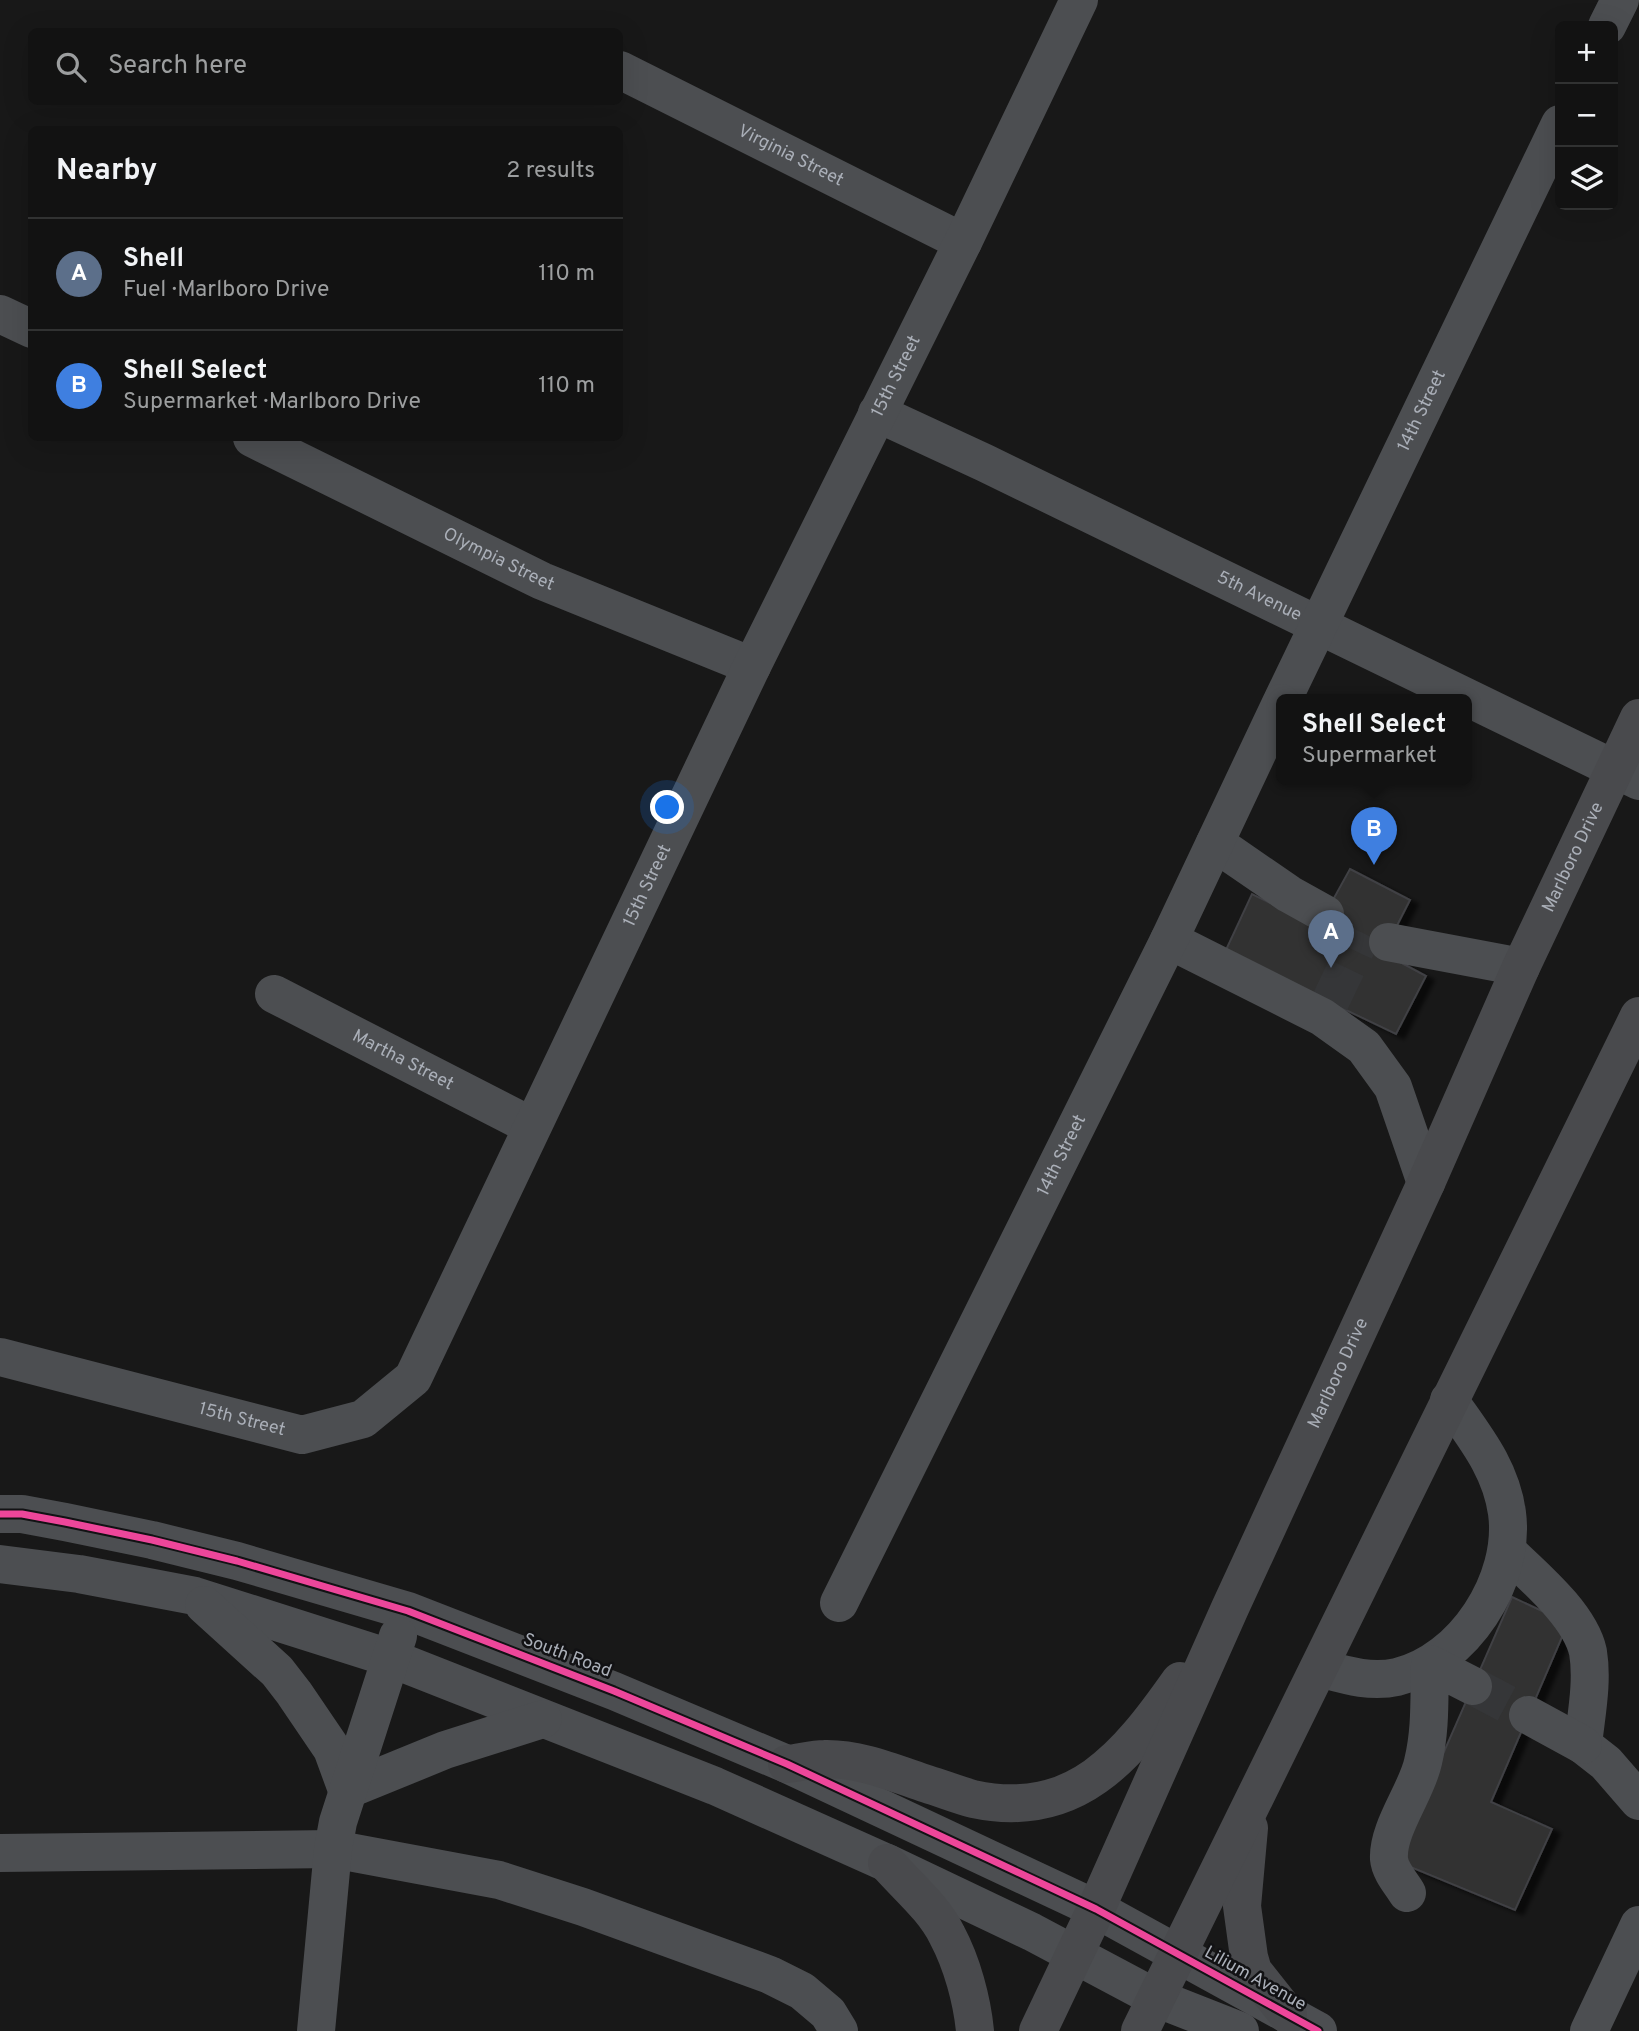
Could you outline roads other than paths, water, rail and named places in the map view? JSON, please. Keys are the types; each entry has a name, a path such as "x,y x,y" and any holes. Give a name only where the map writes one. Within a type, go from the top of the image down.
{"main road":[{"name":"Marlboro Drive","path":"1038,2031 1076,1953 1230,1608 1426,1183 1521,967 1627,775 1639,718"},
{"path":"1148,2015 1639,1016"},
{"path":"787,1765 823,1759 848,1760 972,1798 1001,1803 1025,1802 1065,1793 1086,1785 1108,1769 1133,1743 1158,1713 1230,1608"},
{"path":"1251,1805 1242,1906 1249,1957 1253,1971 1303,2023"},
{"path":"887,1863 947,1935 962,1973 974,2015 975,2031"}],"street":[{"name":"15th Street","path":"0,1357 302,1435 363,1419 412,1378 752,666 963,242 1079,0"},
{"path":"1610,21 1620,0"},
{"name":"Virginia Street","path":"623,72 963,242"},
{"name":"14th Street","path":"1285,694 1555,134"},
{"path":"0,314 28,327"},
{"name":"5th Avenue","path":"877,413 1460,694"},
{"name":"Olympia Street","path":"258,441 542,581 752,666"},
{"name":"5th Avenue","path":"1472,700 1627,775"},
{"name":"14th Street","path":"839,1603 1169,940 1276,714"},
{"path":"1215,843 1289,894 1325,914"},
{"path":"1169,940 1326,1009 1364,1047 1393,1087 1426,1183"},
{"path":"1388,942 1521,967"},
{"name":"Martha Street","path":"274,994 531,1126"},
{"path":"1319,1668 1367,1681 1398,1677 1430,1664 1466,1635 1485,1609 1499,1580 1507,1551 1507,1514 1501,1484 1490,1457 1449,1400"},
{"name":"South Road","path":"0,1514 33,1516 152,1539 408,1611 614,1691 787,1765 1096,1909"},
{"path":"1507,1551 1566,1611 1580,1631 1588,1652 1589,1684 1583,1745"},
{"path":"0,1564 79,1574 195,1596 390,1658 715,1786 887,1863 1076,1953 1148,2015 1240,2031"},
{"path":"195,1596 269,1664 294,1693 332,1749 347,1790"},
{"path":"316,2031 333,1849 338,1822 390,1658 408,1611"},
{"path":"1430,1664 1473,1686"},
{"path":"1407,1893 1391,1868 1390,1848 1423,1765 1429,1732 1430,1664"},
{"path":"1528,1715 1583,1745 1606,1763 1639,1801"},
{"path":"347,1790 444,1750 474,1743 543,1719"},
{"path":"0,1853 333,1849 499,1880 583,1907 770,1975 802,1991 828,2013 839,2031"},
{"name":"Lilium Avenue","path":"1096,1909 1303,2023"},
{"path":"1589,2031 1639,1925"}],"tunnel":[{"path":"1330,1002 1363,933"},
{"path":"1473,1686 1528,1715"}],"place":[{"name":"Shell Select","path":"1374,865"},
{"name":"Shell","path":"1331,968"}]}
